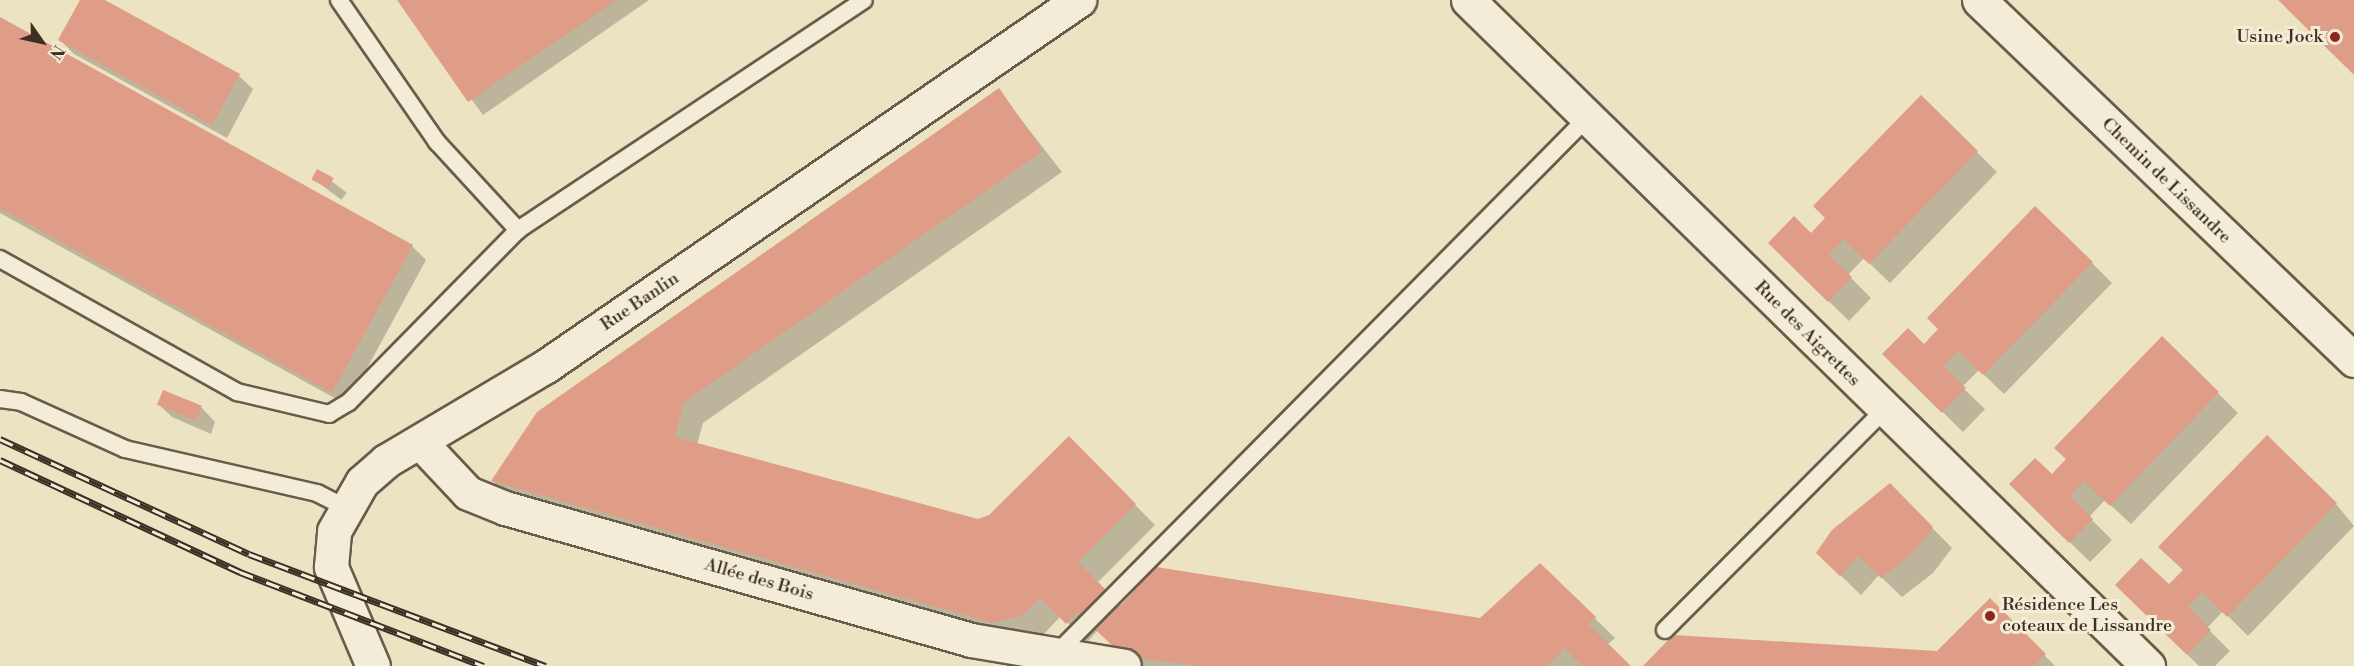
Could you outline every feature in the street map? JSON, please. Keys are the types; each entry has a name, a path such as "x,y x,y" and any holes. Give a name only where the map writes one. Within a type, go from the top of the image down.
{"street":[{"name":"Rue Banlin","path":"344,507 386,461 546,366 1079,0"},
{"name":"Rue des Aigrettes","path":"1468,0 1884,410 2148,666"},
{"name":"Chemin de Lissandre","path":"1979,0 2354,360"},
{"name":"Allée des Bois","path":"420,441 468,493 505,508 971,640 1124,666"},
{"path":"344,507 331,567 373,666"}],"lane":[{"path":"339,0 437,142 518,230"},
{"path":"0,259 237,392 329,414 349,402 518,230 864,0"},
{"path":"1055,655 1588,117"},
{"path":"0,399 21,402 125,449 317,493 344,507"},
{"path":"1665,630 1884,410"}],"building":[{"path":"80,0 105,0 240,74 212,125 58,40"},
{"path":"397,0 616,0 468,102"},
{"name":"Usine Jock","path":"2278,0 2354,0 2354,75"},
{"path":"0,17 413,245 332,393 0,208"},
{"path":"999,88 1043,151 683,403 675,437 978,519 989,515 1069,436 1136,504 1078,562 1121,605 1156,567 1480,618 1540,563 1596,617 1588,624 1631,666 1582,666 1564,648 1547,666 1201,666 1123,656 1077,612 1066,624 1040,598 1022,616 993,623 491,481 537,412"},
{"path":"1921,95 1978,151 1869,264 1843,239 1829,255 1852,277 1828,302 1768,243 1794,216 1811,233 1825,218 1813,206"},
{"path":"317,169 334,178 328,189 311,180"},
{"path":"2035,206 2093,262 1983,375 1958,351 1943,366 1966,388 1942,413 1882,354 1908,328 1924,344 1938,329 1927,318"},
{"path":"2162,336 2219,392 2110,506 2084,481 2070,496 2093,519 2069,543 2009,484 2035,458 2052,474 2066,459 2054,448"},
{"path":"163,390 202,406 196,421 157,405"},
{"path":"2267,435 2337,503 2227,617 2202,592 2188,607 2211,630 2187,655 2115,585 2141,558 2169,584 2183,570 2158,547"},
{"path":"1890,483 1933,527 1913,553 1881,578 1858,556 1840,576 1816,553 1832,530"},
{"name":"Résidence Les coteaux de Lissandre","path":"1990,598 2046,654 2034,666 1643,666 1673,635 1937,651"}],"railway":[{"path":"0,439 249,554 546,666"},
{"path":"0,460 240,572 483,666"}],"place":[{"name":"Usine Jock","path":"2335,37"},
{"name":"Résidence Les coteaux de Lissandre","path":"1990,616"}]}
